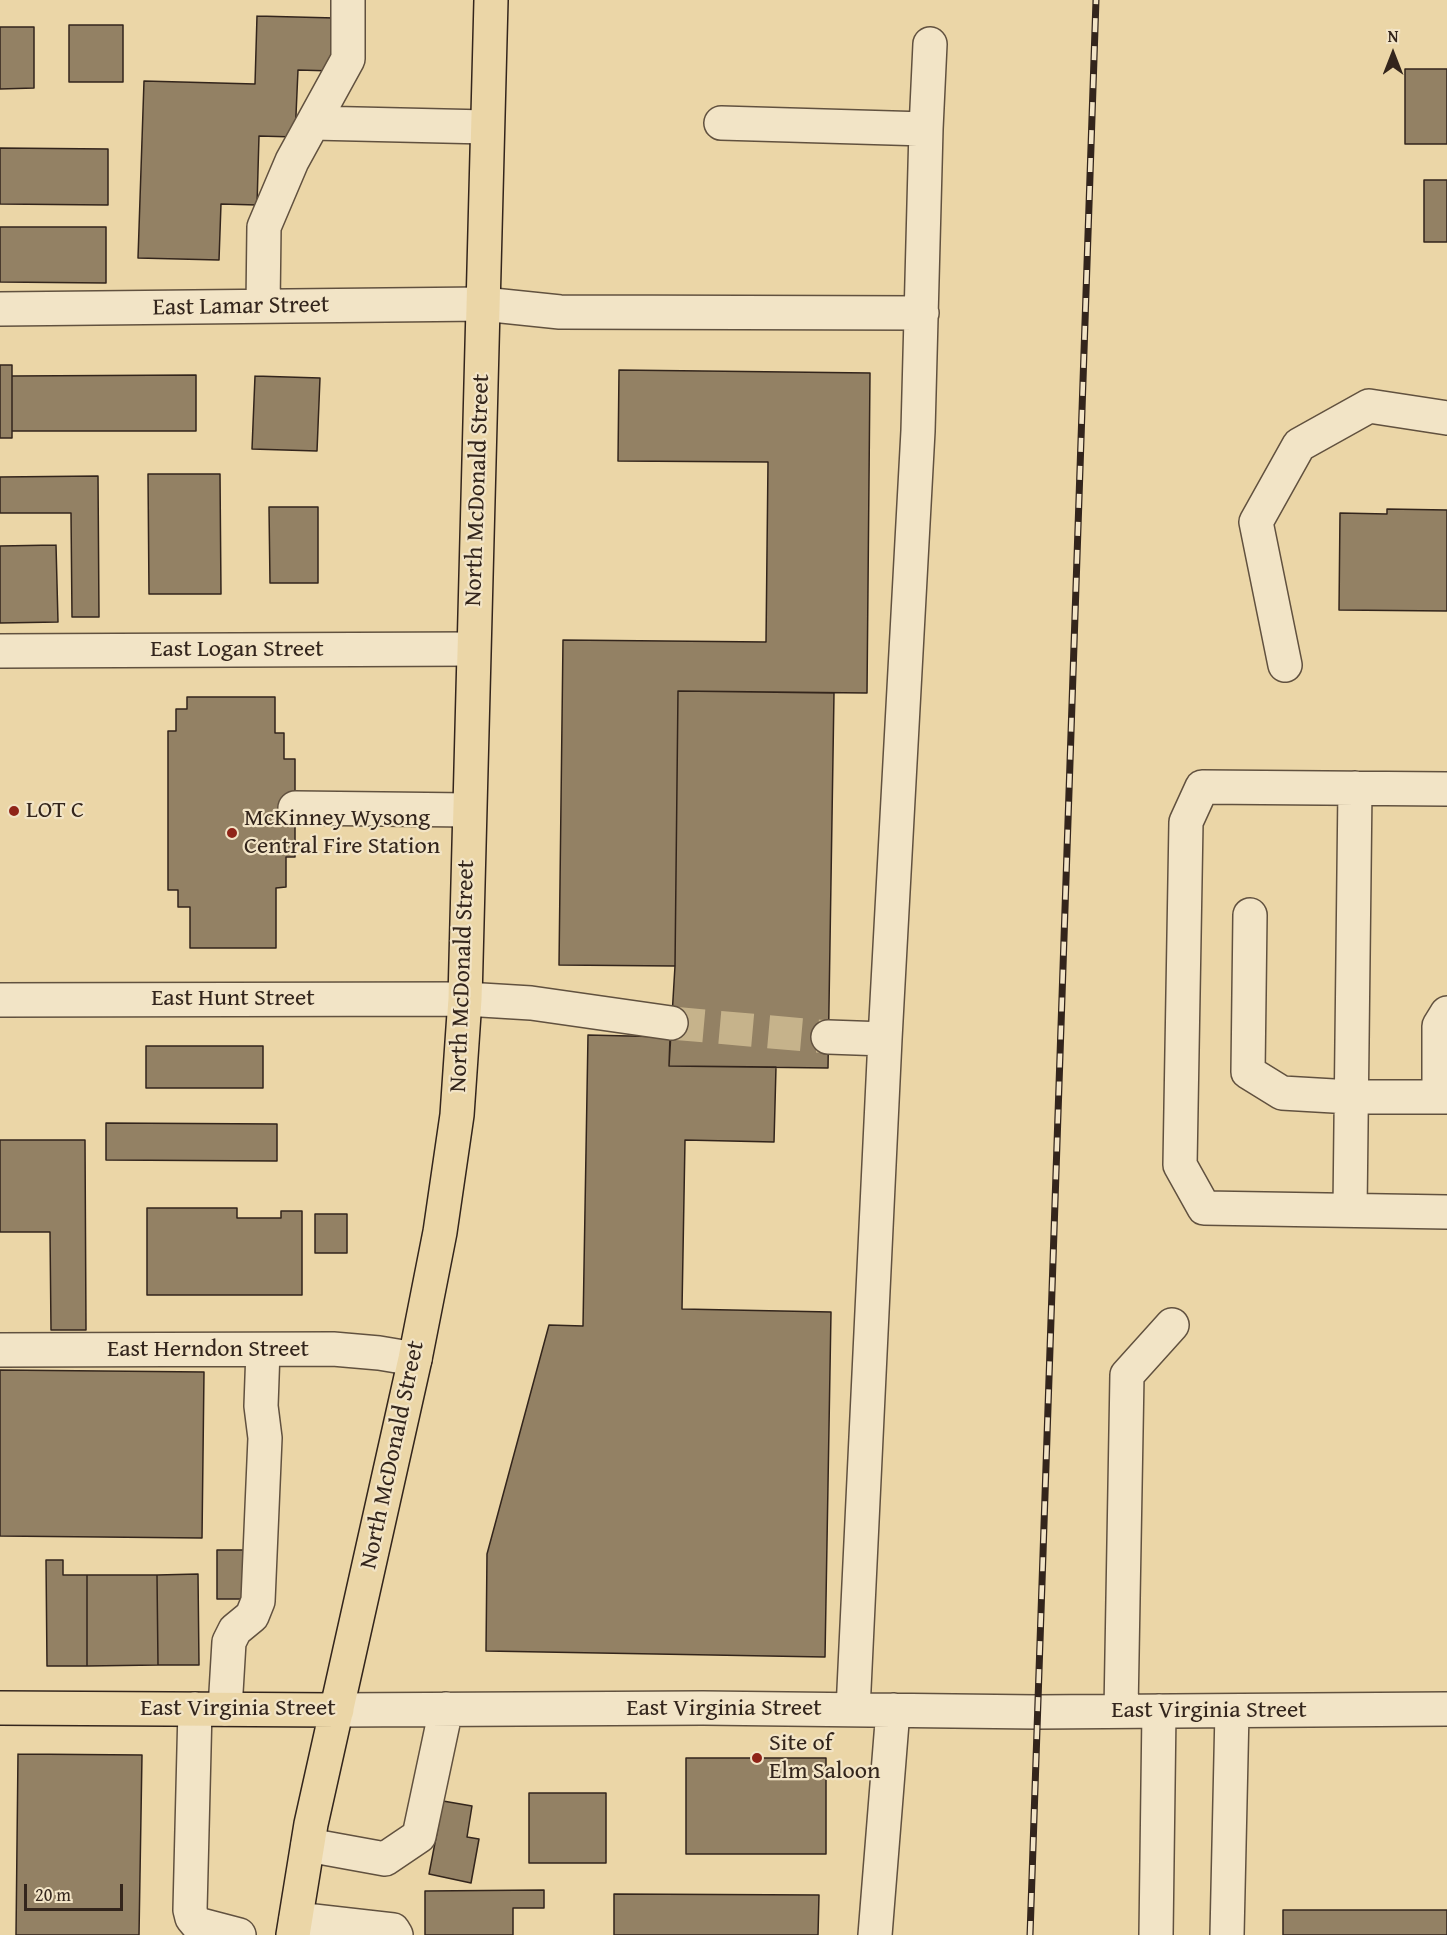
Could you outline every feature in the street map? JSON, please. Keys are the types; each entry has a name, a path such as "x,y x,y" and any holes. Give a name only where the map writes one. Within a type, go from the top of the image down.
{"main road":[{"name":"North McDonald Street","path":"295,1927 311,1824 415,1359 440,1232 457,1115 465,999 491,0"},
{"name":"East Virginia Street","path":"0,1708 337,1710"}],"street":[{"path":"262,306 264,227 292,161 348,59 348,0"},
{"path":"853,1710 885,1039 917,454 930,44"},
{"path":"313,123 487,126"},
{"path":"720,123 926,129"},
{"name":"East Lamar Street","path":"0,309 483,304 560,312 922,313"},
{"path":"1285,665 1256,522 1299,445 1369,406 1447,418"},
{"name":"East Logan Street","path":"0,651 473,649"},
{"path":"1447,789 1202,787 1186,822 1180,1141 1180,1165 1204,1208 1447,1212"},
{"path":"1350,1210 1355,788"},
{"path":"295,808 470,810"},
{"path":"1250,915 1248,1072 1282,1093 1351,1097 1443,1097 1439,1026 1447,1013"},
{"name":"East Hunt Street","path":"0,1000 465,999 531,1003 671,1023"},
{"path":"828,1036 885,1039"},
{"path":"1120,1711 1127,1375 1173,1325"},
{"name":"East Herndon Street","path":"0,1350 356,1350 415,1359"},
{"path":"239,1935 197,1924 190,1911 210,1709 229,1642 236,1630 252,1616 258,1602 265,1438 261,1406 263,1350"},
{"path":"308,1845 385,1858 419,1836 446,1709"},
{"name":"East Virginia Street","path":"337,1710 1232,1711 1447,1709"},
{"path":"875,1935 893,1710"},
{"path":"1156,1935 1159,1711"},
{"path":"1227,1935 1232,1711"},
{"path":"295,1927 393,1930 396,1935"}],"building":[{"path":"257,16 335,18 333,71 298,70 295,137 259,136 257,205 221,204 219,260 138,258 144,81 255,84"},
{"path":"69,25 123,25 123,82 69,82"},
{"path":"0,27 34,27 34,88 0,89"},
{"path":"1405,69 1447,69 1447,144 1405,144"},
{"path":"0,148 108,149 108,205 0,204"},
{"path":"1424,180 1447,180 1447,242 1424,242"},
{"path":"0,227 106,227 106,283 0,282"},
{"path":"0,365 12,365 12,438 0,438"},
{"path":"619,370 870,373 867,693 678,691 675,966 559,965 563,640 766,642 768,462 618,461"},
{"path":"196,375 196,431 12,431 12,376"},
{"path":"255,376 320,378 317,451 252,449"},
{"path":"148,474 220,474 221,594 149,594"},
{"path":"98,476 99,617 72,617 71,513 0,513 0,477"},
{"path":"269,507 318,507 318,583 270,583"},
{"path":"1387,509 1447,510 1447,611 1339,610 1340,513 1387,514"},
{"path":"56,545 58,622 0,623 0,546"},
{"path":"678,691 834,693 828,1068 669,1066 675,966"},
{"name":"McKinney Wysong Central Fire Station","path":"187,697 275,697 275,733 284,733 284,759 295,759 295,857 286,857 286,887 276,888 276,948 190,948 190,907 178,907 178,890 168,890 168,731 176,731 176,709 187,709"},
{"path":"588,1035 670,1037 669,1066 776,1067 774,1142 685,1140 682,1309 831,1312 825,1657 486,1651 487,1554 549,1325 583,1326"},
{"path":"146,1046 263,1046 263,1088 146,1088"},
{"path":"106,1123 277,1124 277,1161 106,1160"},
{"path":"0,1140 85,1140 86,1330 51,1330 50,1232 0,1232"},
{"path":"147,1208 237,1208 237,1218 281,1218 281,1211 302,1211 302,1295 147,1295"},
{"path":"315,1214 347,1214 347,1253 315,1253"},
{"path":"0,1370 204,1372 202,1538 0,1536"},
{"path":"217,1550 252,1550 252,1599 217,1599"},
{"path":"46,1560 63,1560 63,1575 87,1575 87,1666 47,1666"},
{"path":"198,1574 199,1665 158,1665 157,1575"},
{"path":"87,1575 157,1575 158,1665 87,1666"},
{"path":"18,1754 142,1755 139,1935 16,1935"},
{"path":"686,1758 826,1758 826,1854 686,1854"},
{"path":"529,1793 606,1793 606,1863 529,1863"},
{"path":"443,1801 472,1806 467,1837 479,1839 471,1883 429,1874"},
{"path":"544,1890 544,1908 513,1908 513,1935 425,1935 425,1891"},
{"path":"614,1894 819,1895 818,1935 614,1935"},
{"path":"1283,1910 1447,1910 1447,1935 1283,1935"}],"tunnel":[{"path":"671,1023 828,1037"}],"railway":[{"path":"1030,1935 1096,0"}],"place":[{"name":"LOT C","path":"14,811"},
{"name":"McKinney Wysong Central Fire Station","path":"232,833"},
{"name":"Site of Elm Saloon","path":"757,1758"}]}
